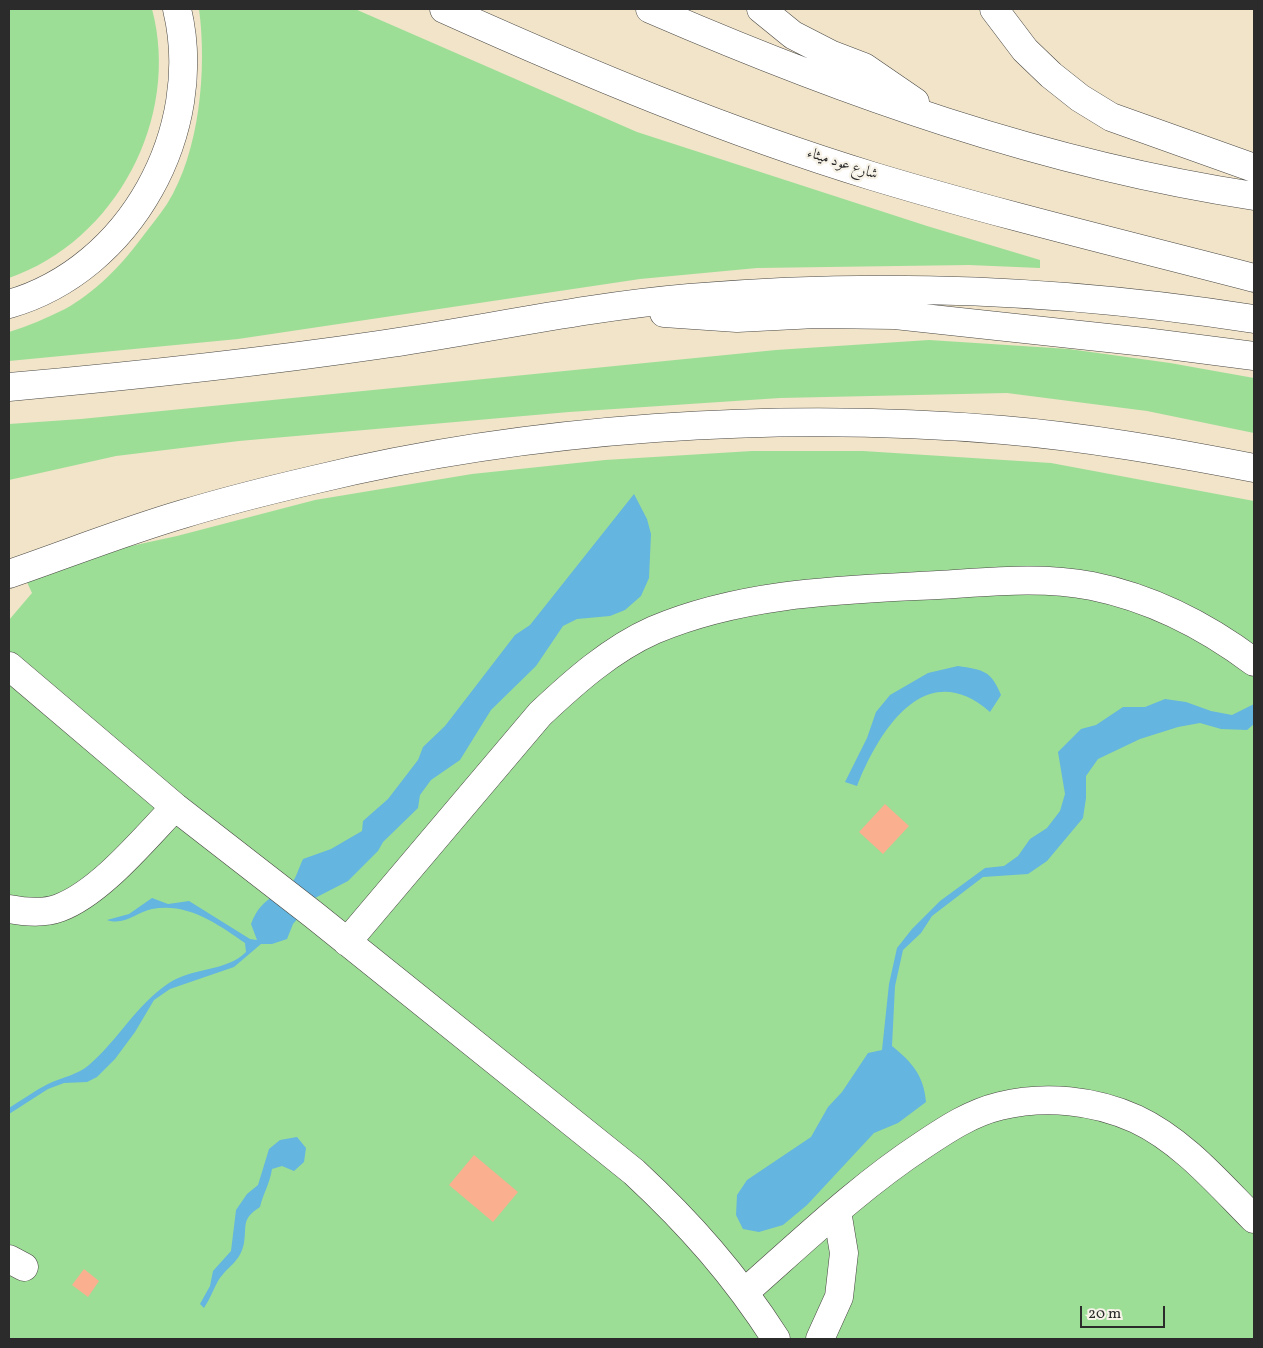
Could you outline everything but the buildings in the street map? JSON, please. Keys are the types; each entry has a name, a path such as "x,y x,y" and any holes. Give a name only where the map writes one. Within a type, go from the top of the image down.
{"main road":[{"path":"9,304 42,290 68,276 91,259 125,224 148,192 172,139 179,110 183,82 183,52 177,9"},
{"name":"شارع عود ميثاء","path":"444,9 570,66 719,124 871,176 1026,219 1254,278"},
{"path":"650,9 759,56 945,122 1092,164 1184,185 1254,196"},
{"path":"761,9 793,35 823,51 864,67 945,122"},
{"path":"994,9 1025,50 1052,75 1080,98 1111,117 1254,168"},
{"path":"9,387 258,362 624,306 750,294 822,291 940,292 1060,298 1254,319"},
{"path":"624,306 689,316 737,318 816,314 895,315 1145,342 1254,356"},
{"path":"9,574 182,514 315,479 451,453 588,434 726,425 863,423 1002,430 1138,446 1254,468"},
{"path":"347,942 540,714 574,682 607,657 652,631 701,612 804,593 1019,580 1056,581 1127,596 1162,609 1197,624 1254,662"},
{"path":"9,666 175,807 314,915 634,1172 680,1216 745,1292 757,1327 776,1339"},
{"path":"9,909 30,913 58,909 83,896 126,858 175,807"},
{"path":"745,1292 892,1165 956,1123 999,1106 1046,1099 1093,1104 1137,1120 1176,1145 1254,1219"},
{"path":"820,1339 839,1296 844,1253 837,1211"}],"green space":[{"path":"9,9 152,9 159,50 157,92 148,132 132,171 109,205 81,236 47,260 9,278"},
{"path":"199,9 355,9 637,132 927,226 1040,260 1040,268 969,265 757,268 640,279 238,339 9,361 9,332 37,322 76,303 106,279 124,260 167,204 187,160 194,135 201,83 202,57"},
{"path":"929,340 1069,349 1170,363 1254,378 1254,433 1147,411 1007,393 780,398 569,412 239,441 116,456 9,480 9,424 81,419 776,350"},
{"path":"752,451 863,451 1051,463 1254,501 1254,1339 9,1339 9,620 32,593 25,578 94,554 177,536 315,500 472,474 605,460"}],"water":[{"path":"634,494 647,519 651,534 649,578 641,596 625,610 610,616 577,619 563,626 536,666 491,710 460,760 431,780 420,795 418,808 383,842 378,851 348,881 315,898 293,924 287,939 272,944 261,944 234,967 170,989 154,1000 135,1032 115,1059 97,1077 87,1082 64,1083 48,1089 9,1114 9,1108 33,1093 89,1065 147,1001 169,983 188,974 229,963 246,952 245,943 213,922 202,916 178,909 152,909 125,920 107,920 129,914 152,898 168,904 189,901 250,939 257,940 251,924 261,906 290,884 295,878 303,859 331,849 362,831 363,821 388,799 418,760 423,747 445,726 515,635 530,625"},
{"path":"958,666 980,670 994,680 1001,695 990,712 967,697 945,692 926,696 908,707 892,723 866,764 857,786 845,782 867,738 876,712 890,695 928,673"},
{"path":"1165,699 1186,702 1211,711 1232,715 1254,704 1254,724 1247,730 1221,729 1200,723 1178,727 1140,739 1098,759 1086,776 1086,798 1083,818 1047,861 1028,874 983,877 932,916 921,933 903,950 895,986 892,1046 916,1070 923,1085 926,1102 898,1123 874,1133 807,1205 783,1225 759,1232 743,1229 736,1215 737,1195 747,1180 811,1137 828,1107 842,1092 868,1053 882,1050 889,984 897,948 912,929 940,901 985,868 1004,866 1018,856 1030,839 1047,828 1060,811 1065,794 1058,752 1081,729 1096,725 1123,707 1145,707"},
{"path":"297,1137 306,1148 304,1162 294,1171 282,1166 272,1169 260,1207 247,1219 244,1243 240,1255 218,1281 204,1308 200,1304 210,1286 213,1271 231,1251 236,1210 247,1194 258,1185 269,1149 280,1140"}]}
